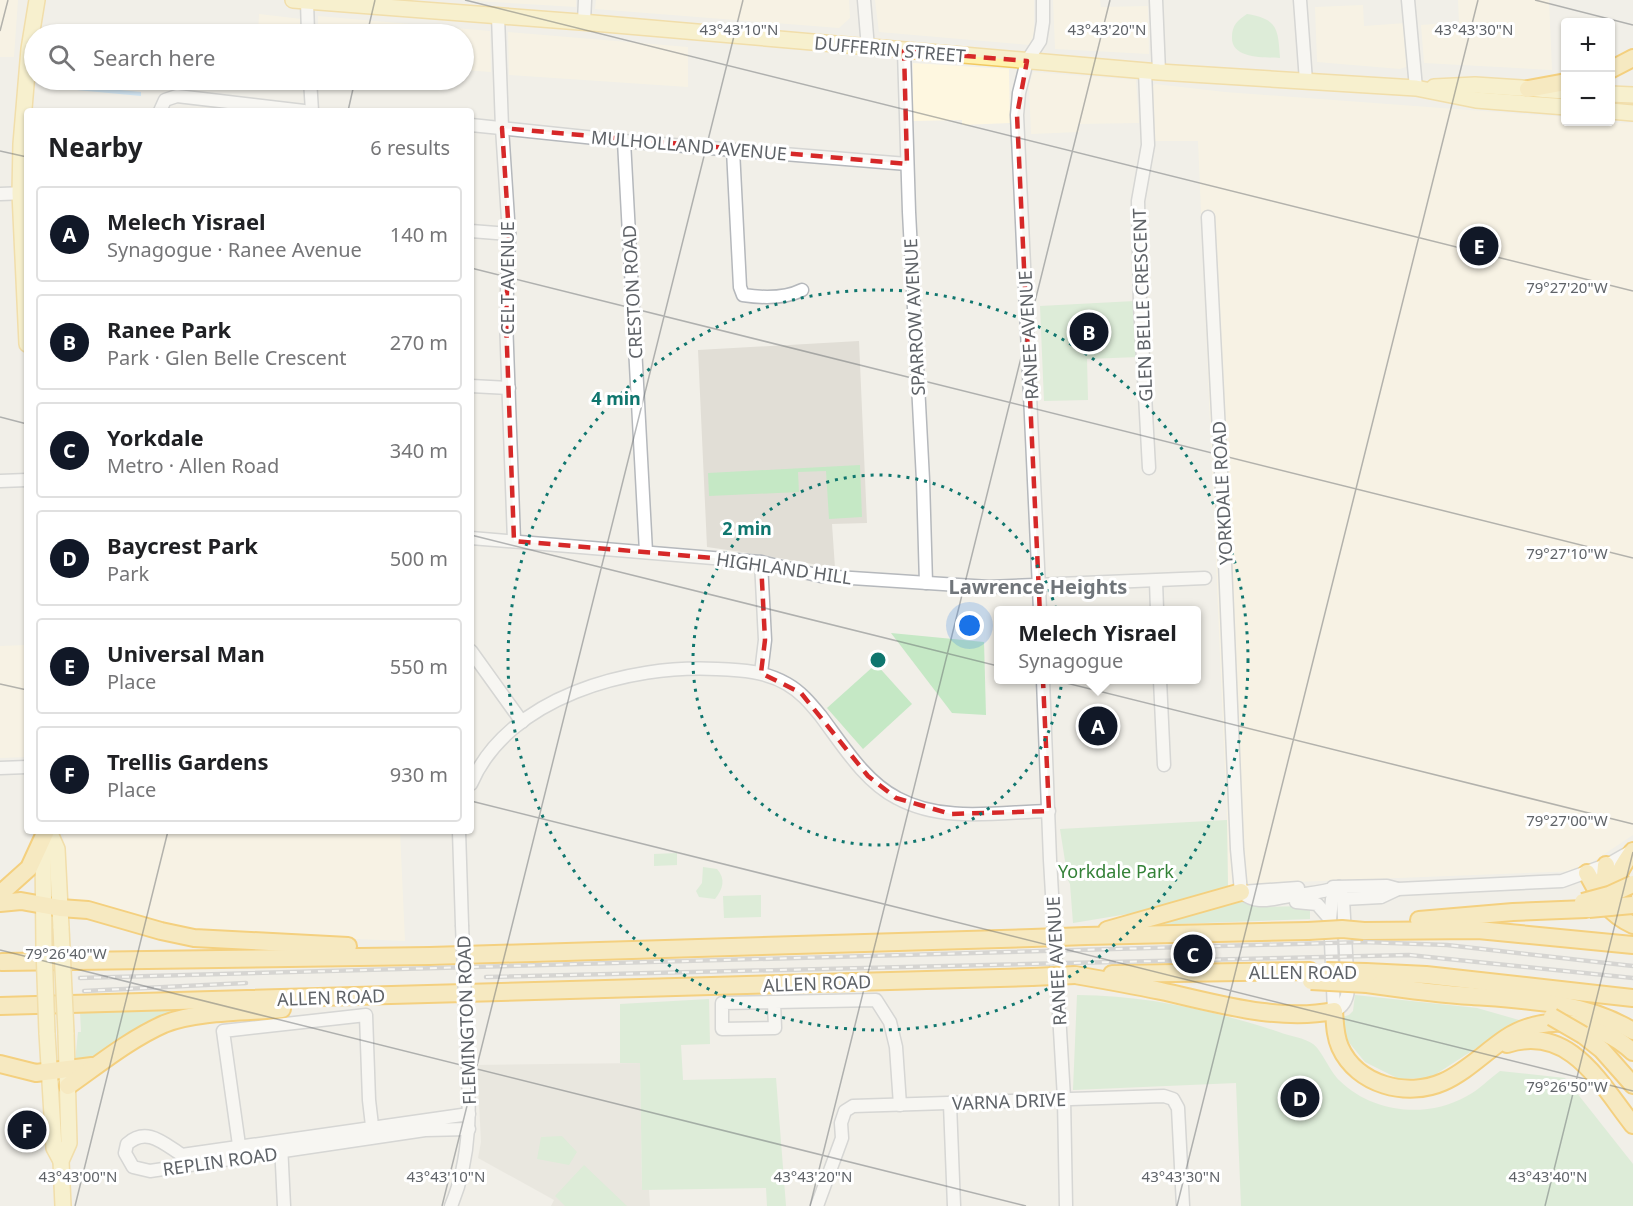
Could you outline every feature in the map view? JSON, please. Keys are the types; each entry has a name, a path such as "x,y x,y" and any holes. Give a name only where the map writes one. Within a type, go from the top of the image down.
{"highway":[{"path":"1615,68 1633,58"},
{"path":"1528,89 1561,83"},
{"path":"0,894 29,868 46,834"},
{"path":"1633,850 1621,868 1616,886 1620,900 1633,913"},
{"path":"1605,906 1606,865"},
{"path":"1587,873 1605,906 1622,920 1633,925"},
{"path":"1584,906 1633,884"},
{"path":"1086,936 1241,892"},
{"path":"0,903 21,901 88,910 194,939 421,949 430,956"},
{"path":"1364,927 1406,921 1584,906 1633,905"},
{"path":"2,962 430,956 1308,931 1336,924 1364,927 1478,930 1633,945"},
{"name":"ALLEN ROAD","path":"0,1006 1218,972 1366,978 1426,975 1633,998"},
{"path":"1075,975 1251,1010 1322,1014 1334,1011 1336,1037 1346,1058 1351,1065 1367,1077 1385,1085 1414,1089 1433,1086 1454,1076 1506,1038 1542,1023 1583,1025 1616,1038 1633,1052"},
{"path":"1366,978 1471,996 1552,1017 1602,1050 1633,1084"},
{"path":"0,1064 25,1072 49,1072 68,1078 101,1063 135,1040 165,1024 194,1017 432,994"},
{"path":"1471,996 1507,998 1586,1010 1608,1017 1633,1031"},
{"path":"1477,1060 1493,1050 1519,1041 1538,1040 1561,1046 1582,1062 1633,1125"}],"main road":[{"path":"31,0 29,15 31,24"},
{"path":"32,24 37,0"},
{"name":"DUFFERIN STREET","path":"300,1 359,3 1152,72 1416,88 1476,85 1561,91"},
{"name":"DUFFERIN STREET","path":"1416,88 1476,100 1561,108"},
{"path":"24,231 25,90"},
{"path":"1615,94 1633,95"},
{"path":"1615,111 1633,113"},
{"path":"46,834 43,850 43,905 47,1033 54,1148 61,1161 63,1206"},
{"path":"49,834 57,849 68,1078 69,1143 61,1161"}],"street":[{"path":"584,22 585,0"},
{"path":"864,0 868,48"},
{"name":"RANEE AVENUE","path":"1040,606 1017,115 1019,93 1027,61 1040,41 1043,0"},
{"name":"GLEN BELLE CRESCENT","path":"1149,468 1138,201 1148,145 1156,0"},
{"path":"1300,0 1300,81"},
{"path":"1408,0 1416,88"},
{"path":"300,1 306,24"},
{"name":"CELT AVENUE","path":"498,16 509,234 506,287 514,541"},
{"name":"SPARROW AVENUE","path":"904,51 926,583"},
{"path":"311,90 312,108"},
{"path":"161,108 165,100 177,96 279,108"},
{"name":"MULHOLLAND AVENUE","path":"474,125 624,141 907,164"},
{"name":"CRESTON ROAD","path":"624,141 646,552"},
{"path":"734,150 740,286 743,295 791,296 802,290"},
{"path":"0,194 23,193"},
{"name":"YORKDALE ROAD","path":"1208,217 1220,439 1237,849 1241,892"},
{"path":"474,231 509,234"},
{"path":"474,386 509,388"},
{"path":"0,481 24,480"},
{"name":"HIGHLAND HILL","path":"474,538 761,562 821,576 989,587 1205,578"},
{"path":"761,562 765,640 761,673"},
{"path":"1156,581 1157,606"},
{"path":"474,655 522,722"},
{"path":"474,778 492,749 522,722 584,689 631,675 688,669 761,673 788,684 801,693 868,776 896,798 932,812 951,814 1049,811"},
{"name":"RANEE AVENUE","path":"1043,684 1050,871 1064,1098 1066,1206"},
{"path":"1160,684 1164,765"},
{"path":"0,768 24,767"},
{"name":"FLEMINGTON ROAD","path":"451,1206 464,1164 469,1128 459,834"},
{"path":"1274,900 1290,896 1341,893 1387,886 1398,889 1562,881 1606,865 1633,850"},
{"path":"1241,892 1341,893"},
{"path":"1241,892 1255,901 1274,900 1317,904 1336,924"},
{"path":"1334,1011 1336,924 1332,899 1341,893"},
{"path":"1334,1011 1343,1004 1348,996 1341,893"},
{"path":"774,1002 776,1028 722,1029 722,1003 876,1000 890,1022 896,1047 900,1105"},
{"path":"239,1145 223,1031 366,1015 373,1133"},
{"name":"VARNA DRIVE","path":"817,1206 842,1138 841,1123 845,1111 853,1106 1164,1096 1173,1099 1178,1108 1183,1206"},
{"path":"950,1104 954,1206"},
{"name":"REPLIN ROAD","path":"282,1146 239,1145 182,1155 152,1136 140,1135 127,1144 125,1153 133,1167 150,1171 282,1146 373,1133 469,1114"},
{"name":"REPLIN ROAD","path":"373,1133 469,1128"},
{"path":"282,1146 284,1206"}],"highlighted area":[{"path":"904,51 1027,61 1017,115 1049,811 951,814 896,798 868,776 801,693 761,673 765,640 761,562 514,541 506,320 509,234 502,128 907,164"}],"shaded area":[{"path":"0,0 18,0 14,57 0,57"},
{"path":"459,0 576,0 576,7"},
{"path":"596,0 849,0 850,18 839,28 595,9"},
{"path":"875,0 1034,0 1034,34 1030,45 879,32"},
{"path":"1053,0 1100,0 1101,7 1148,6 1149,54 1055,49"},
{"path":"1458,0 1549,0 1552,70 1424,63 1421,25 1459,22"},
{"path":"1363,5 1364,26 1406,23 1409,66 1400,69 1317,62 1315,7"},
{"path":"259,14 302,19 302,24 258,24"},
{"path":"318,16 410,24 318,24"},
{"path":"474,30 490,31 491,72 474,71"},
{"path":"508,32 688,47 688,87 509,75"},
{"path":"913,63 1009,69 1010,123 962,125 962,120 913,121"},
{"path":"1033,72 1136,80 1139,123 1078,124 1079,132 1031,134 1029,85"},
{"path":"1155,84 1225,92 1561,117 1561,126 1615,126 1615,123 1633,123 1633,835 1579,871 1268,883 1228,887 1198,141 1155,141 1152,87"},
{"path":"859,341 867,523 832,524 835,568 707,547 698,350"},
{"path":"24,645 24,757 0,758 0,646"},
{"path":"63,834 400,834 405,941 212,933 159,924 68,901"},
{"path":"640,1063 642,1190 649,1190 650,1206 551,1206 554,1200 478,1158 481,1142 477,1065"}],"green space":[{"path":"1247,14 1271,22 1277,33 1280,58 1258,57 1243,53 1233,44 1234,26"},
{"path":"1135,301 1138,357 1087,359 1088,400 1044,401 1040,306"},
{"path":"860,465 862,517 829,519 826,471 798,472 799,492 709,496 708,473"},
{"path":"891,633 984,642 986,715 952,713"},
{"path":"876,664 912,704 863,749 827,708"},
{"name":"Yorkdale Park","path":"1227,820 1228,887 1158,909 1073,923 1070,884 1060,829"},
{"path":"677,853 677,865 654,866 654,854"},
{"path":"703,867 717,869 722,876 722,888 715,899 699,897 696,891 702,883"},
{"path":"761,895 761,917 724,918 723,896"},
{"path":"1241,897 1250,905 1264,907 1310,906 1310,919 1149,925"},
{"path":"1077,995 1128,998 1180,1006 1230,1017 1310,1042 1316,1047 1336,1077 1353,1092 1384,1106 1401,1109 1435,1108 1451,1103 1471,1094 1500,1071 1565,1078 1633,1164 1633,1206 1241,1206 1236,1083 1073,1090"},
{"path":"1355,995 1477,1008 1526,1022 1504,1030 1430,1078 1399,1079 1365,1062 1347,1040 1342,1017 1353,1011"},
{"path":"709,999 710,1044 681,1045 683,1080 776,1078 786,1206 767,1206 766,1188 642,1190 640,1063 620,1063 620,1004"},
{"path":"184,1007 183,1013 88,1062 75,1062 78,1032 81,1032 80,1011"},
{"path":"562,1136 577,1152 569,1165 537,1159 541,1137"},
{"path":"584,1165 627,1206 565,1206 555,1196"}],"water":[{"path":"76,90 141,92 141,96"}],"railway":[{"path":"80,978 1364,942 1447,945 1633,966"},
{"path":"486,977 1409,955 1633,978"},
{"path":"84,991 246,983"}],"place":[{"name":"Universal Man","path":"1479,246"},
{"name":"Ranee Park","path":"1089,332"},
{"name":"Melech Yisrael","path":"1098,726"},
{"name":"Yorkdale","path":"1193,954"},
{"name":"Baycrest Park","path":"1300,1098"},
{"name":"Trellis Gardens","path":"27,1130"}],"district":[{"name":"Lawrence Heights","path":"1038,586"}]}
